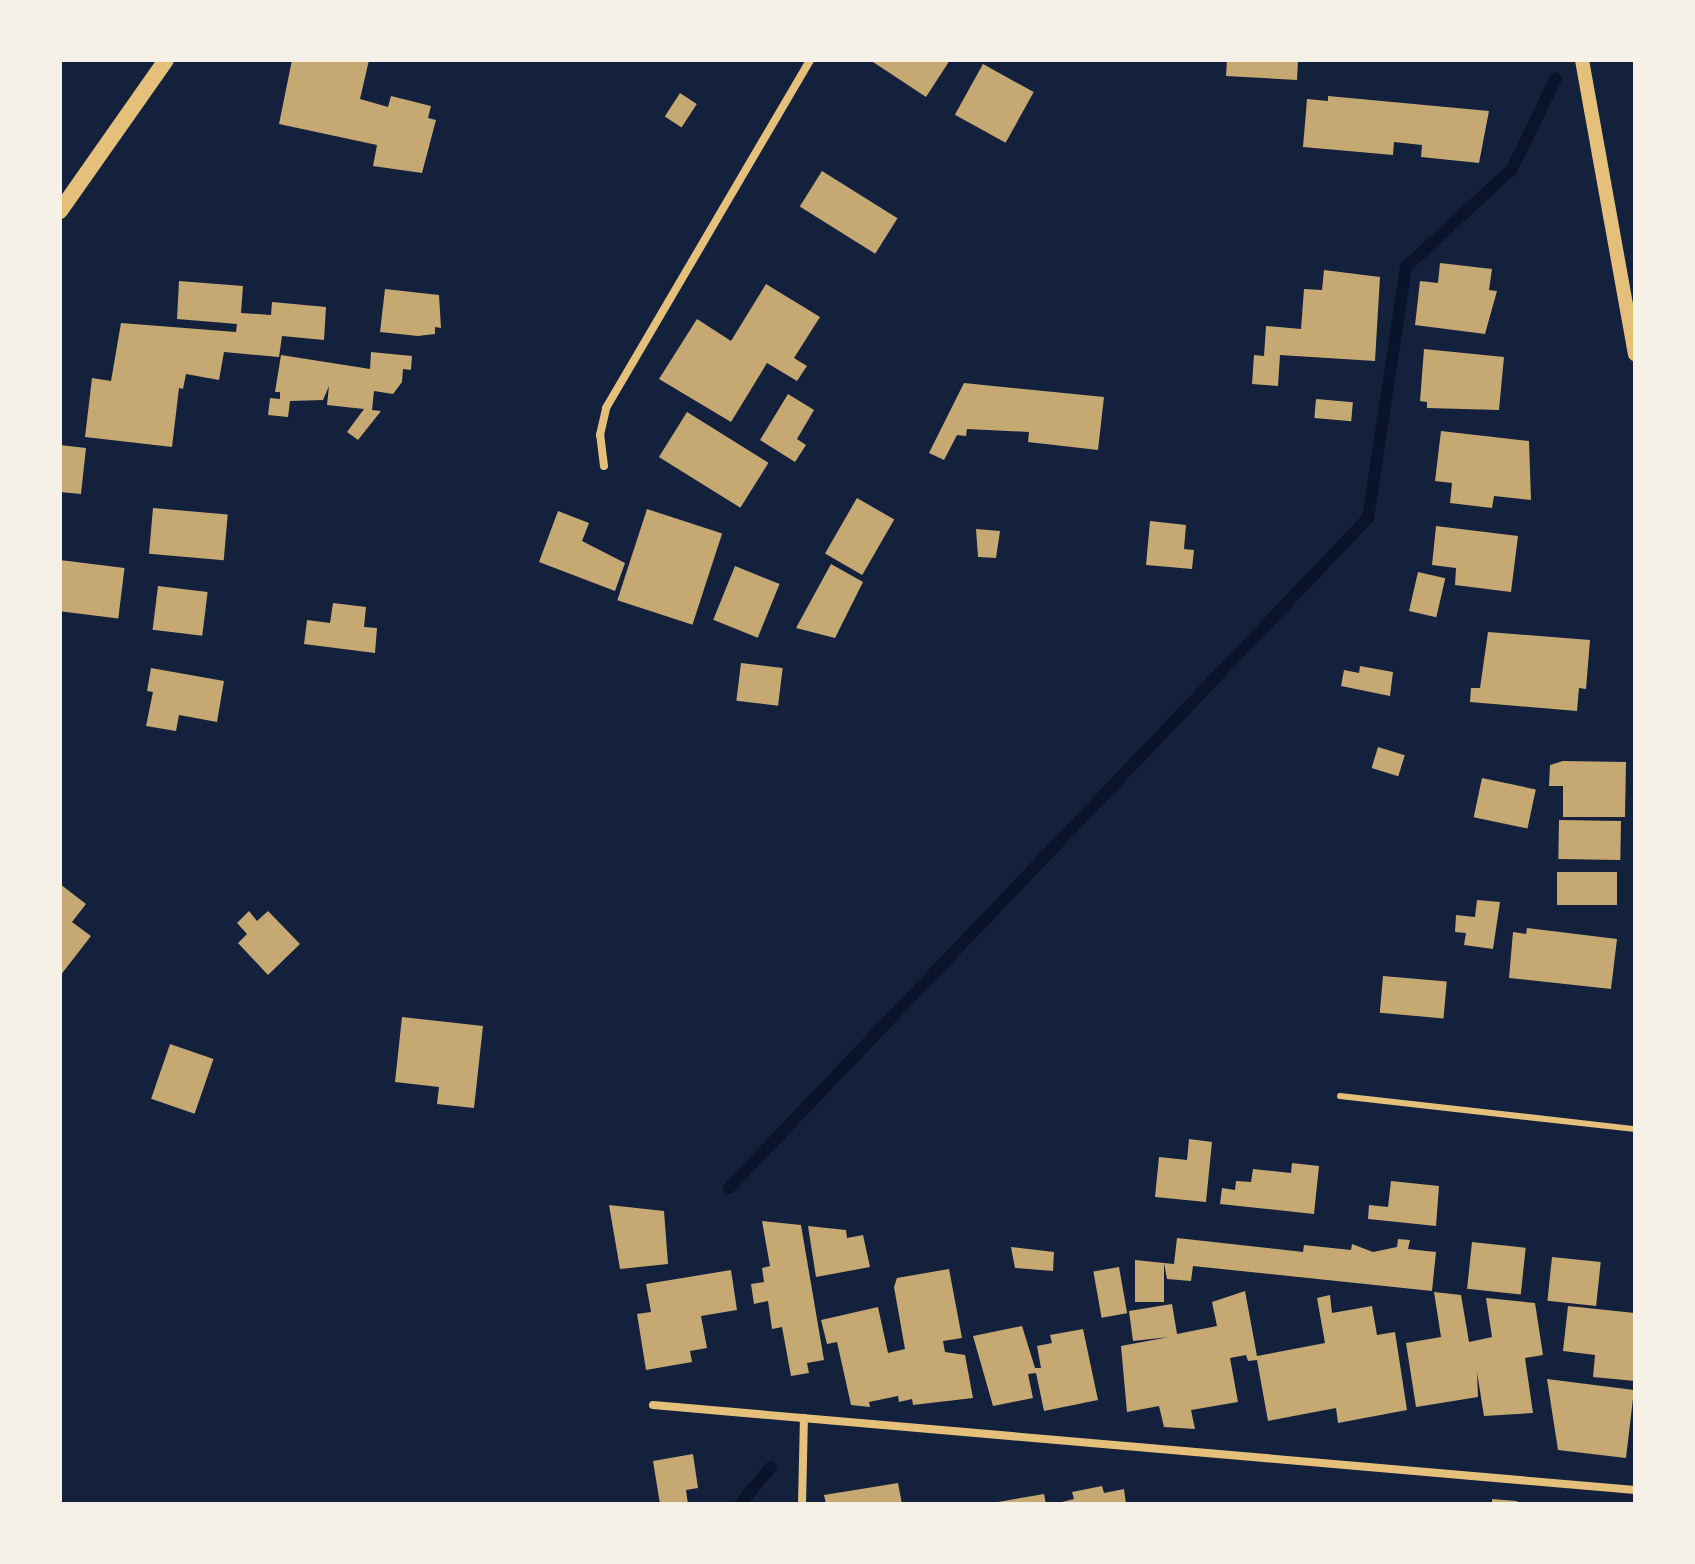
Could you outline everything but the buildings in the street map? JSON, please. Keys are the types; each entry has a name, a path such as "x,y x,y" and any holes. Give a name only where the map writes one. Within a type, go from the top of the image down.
{"main road":[{"path":"60,211 166,60"}],"street":[{"path":"604,466 600,435 606,408 810,60"},
{"path":"1582,60 1635,354"},
{"path":"653,1405 1635,1490"},
{"path":"802,1504 804,1418"}],"lane":[{"path":"1340,1096 1635,1129"}],"waterway":[{"path":"729,1188 1368,518 1406,267 1512,169 1556,78"},
{"path":"740,1504 771,1467"}]}
